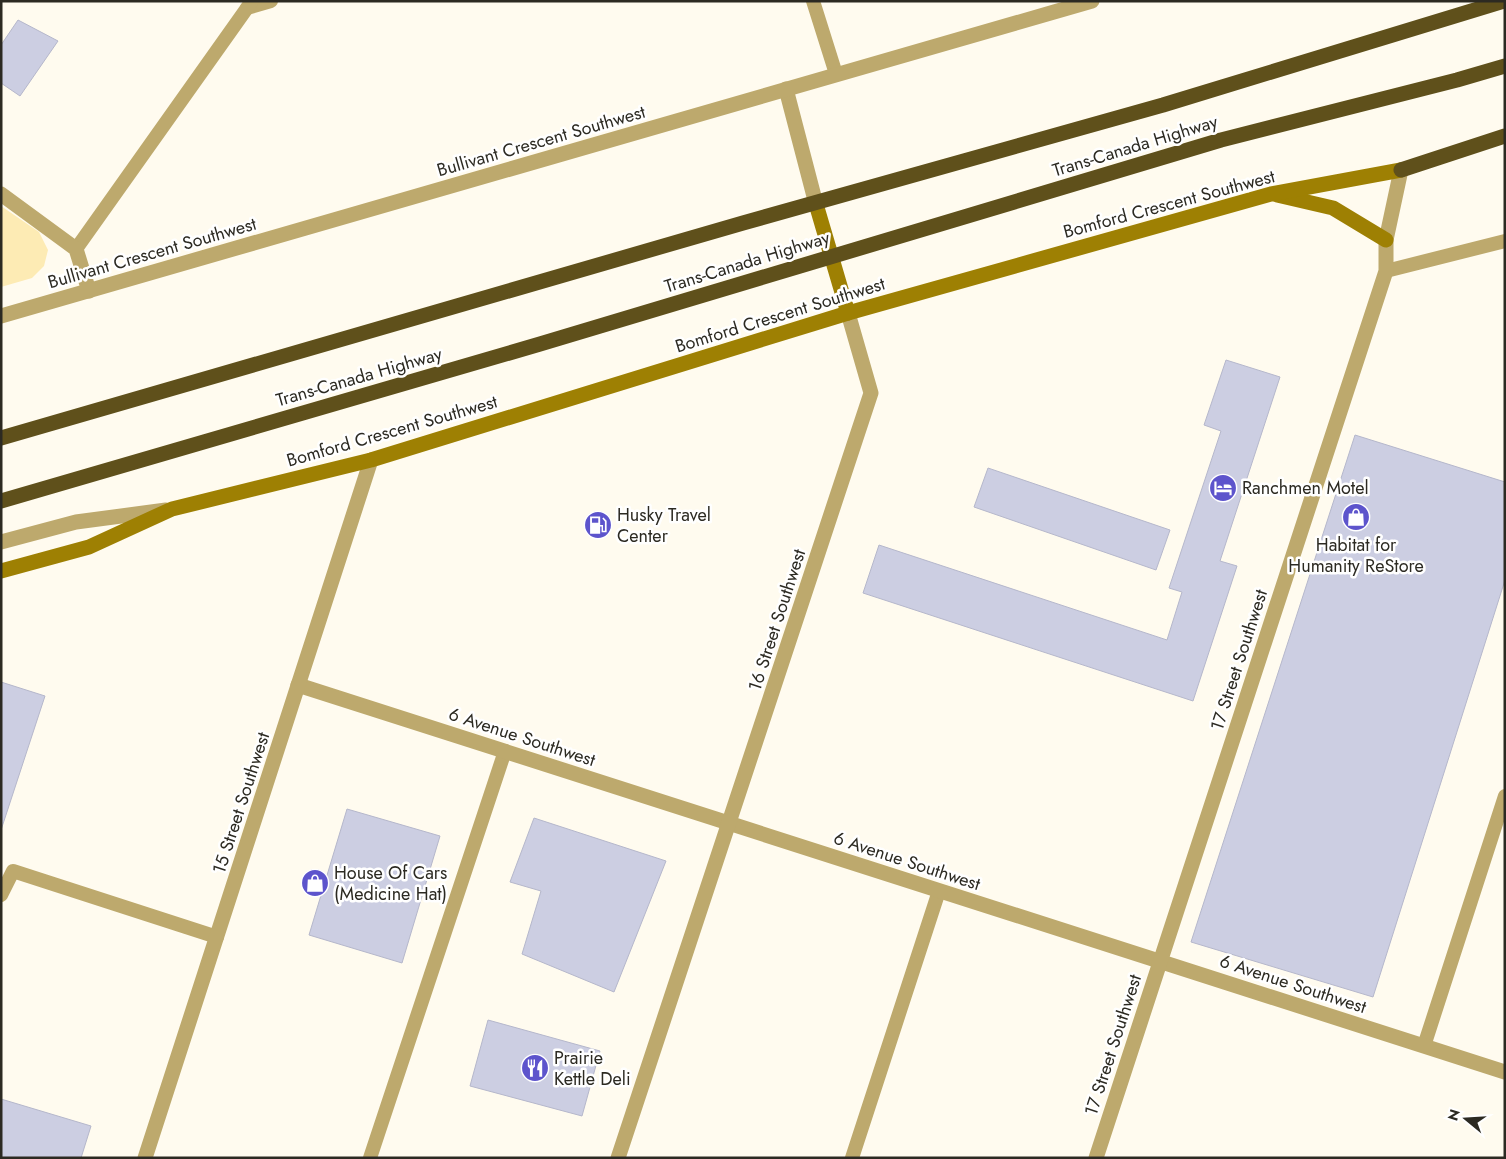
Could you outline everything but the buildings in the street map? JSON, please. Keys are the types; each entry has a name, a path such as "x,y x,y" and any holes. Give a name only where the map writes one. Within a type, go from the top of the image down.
{"highway":[{"name":"Trans-Canada Highway","path":"1,438 743,223 1163,105 1504,1"},
{"name":"Trans-Canada Highway","path":"1,501 831,257 1221,140 1505,66"},
{"path":"1401,170 1505,136"},
{"path":"1,428 144,397"}],"street":[{"name":"Bullivant Crescent Southwest","path":"1,316 786,89 1052,7 1092,1"},
{"name":"16 Street Southwest","path":"618,1158 871,393 816,204 786,89"},
{"name":"Bomford Crescent Southwest","path":"1,542 76,522 172,509 371,460 848,313 1271,194 1401,170"},
{"name":"17 Street Southwest","path":"1096,1158 1386,271 1386,240 1401,170"},
{"path":"1,194 76,249 89,291"},
{"path":"1271,194 1333,208 1386,240"},
{"name":"15 Street Southwest","path":"145,1158 371,460"},
{"name":"Bomford Crescent Southwest","path":"1,571 88,547 172,509"},
{"name":"6 Avenue Southwest","path":"298,685 1505,1072"}],"lane":[{"path":"76,249 249,5 271,1"},
{"path":"812,1 836,74"},
{"path":"1386,271 1505,241"},
{"path":"370,1158 505,751"},
{"path":"1424,1046 1505,796"},
{"path":"1,895 13,871 217,937"},
{"path":"852,1158 939,890"}],"shaded area":[{"path":"1,206 39,232 48,250 44,266 32,278 1,287"}],"place":[{"name":"Ranchmen Motel","path":"1223,488"},
{"name":"Habitat for Humanity ReStore","path":"1356,517"},
{"name":"Husky Travel Center","path":"598,525"},
{"name":"House Of Cars (Medicine Hat)","path":"315,883"},
{"name":"Prairie Kettle Deli","path":"535,1068"}]}
